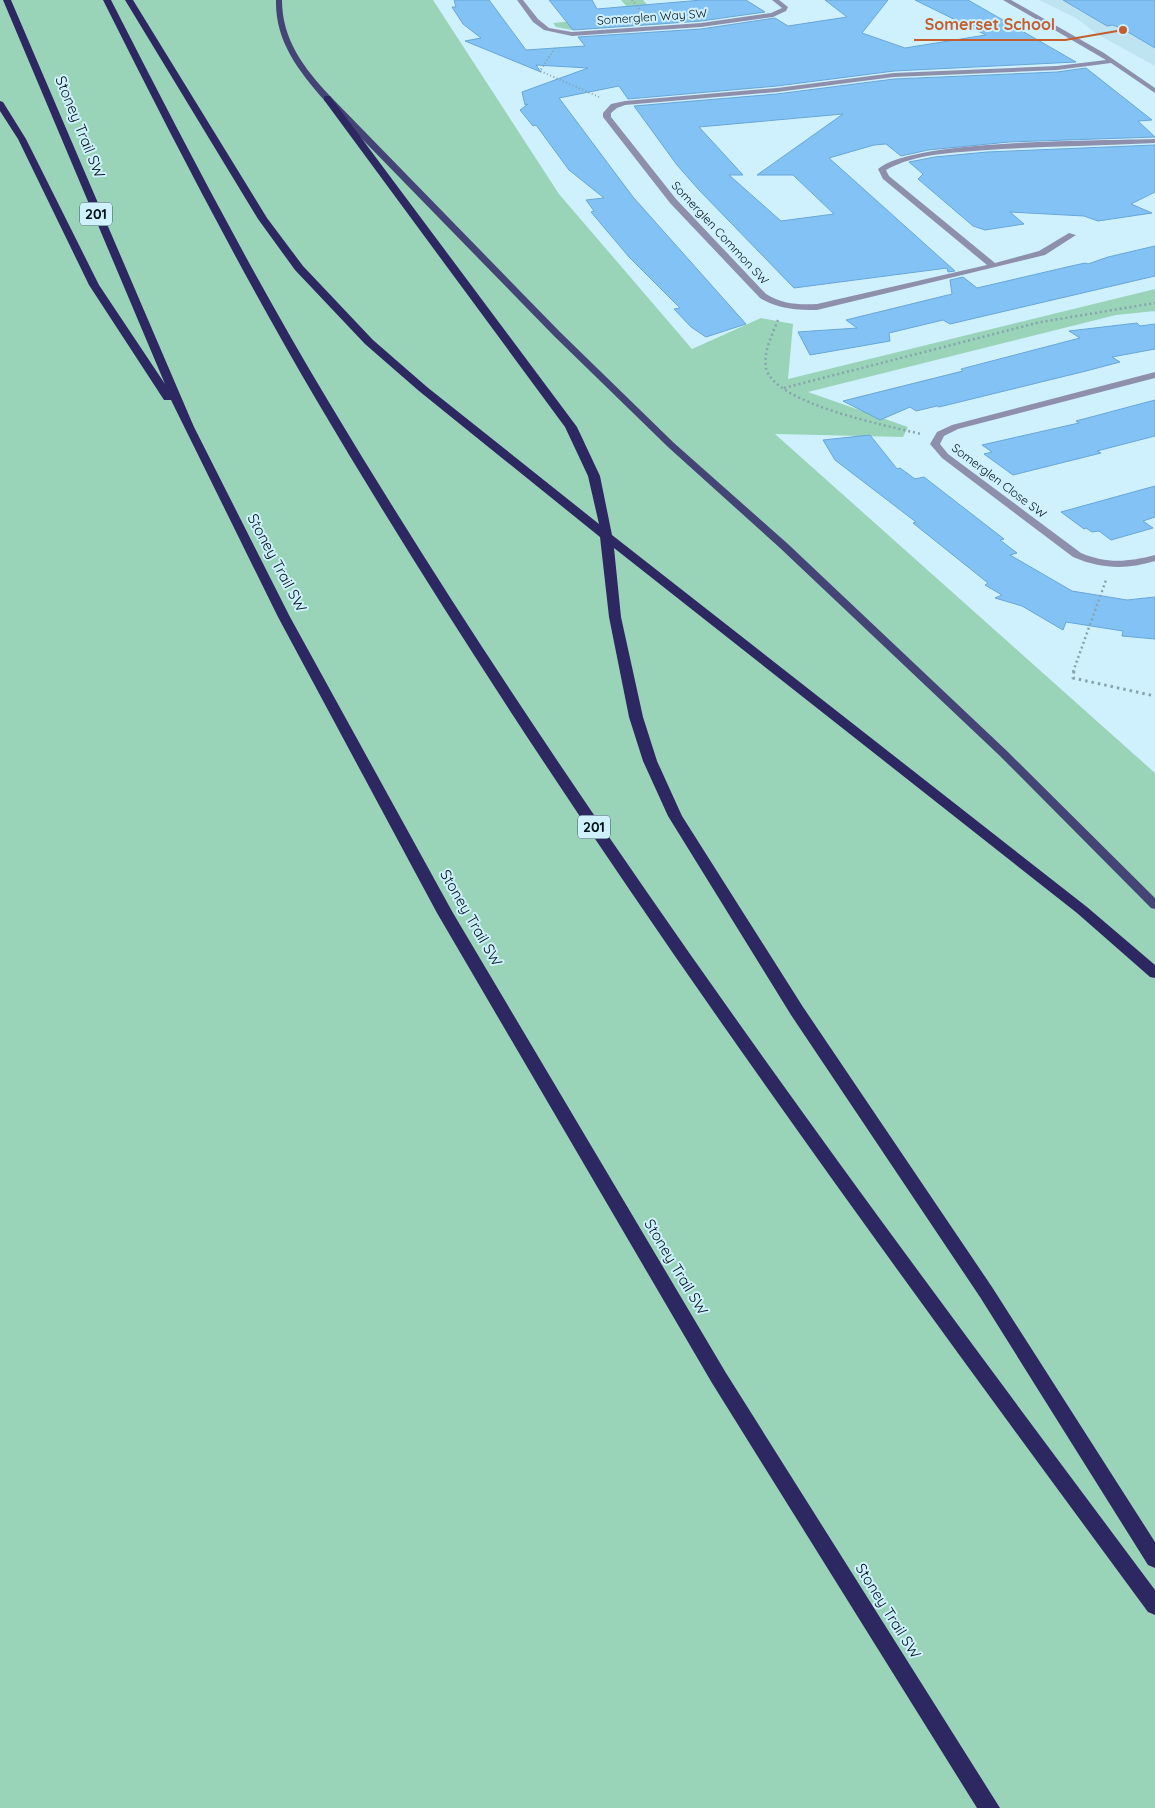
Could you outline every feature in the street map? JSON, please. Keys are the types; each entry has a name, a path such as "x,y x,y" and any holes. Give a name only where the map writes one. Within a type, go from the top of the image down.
{"highway":[{"name":"Stoney Trail SW","path":"7,0 188,428 289,626 445,913 719,1378 989,1808"},
{"name":"201","path":"107,0 229,238 381,497 474,643 599,834 753,1054 932,1306 1155,1606"},
{"path":"129,0 263,219 299,268 369,342 422,389 663,582 1082,910 1155,973"},
{"path":"327,98 554,402 584,451 594,476 604,514 614,617 636,717 650,761 675,816 792,1003 986,1292 1155,1559"},
{"path":"0,104 22,138 94,285 188,428"}],"main road":[{"path":"279,0 278,9 284,36 299,68 327,98 550,327 664,439 784,546 997,748 1155,905"}],"street":[{"name":"Somerglen Way SW","path":"520,0 541,28 555,33 572,34 701,25 773,15 784,10 785,7 775,0"},
{"path":"1006,0 1060,28 1113,61 1155,91"},
{"name":"Somerglen Common SW","path":"1072,235 1042,253 993,266 817,307 787,307 764,296 673,201 607,116 606,112 632,102 777,90 894,75 1057,68 1113,61"},
{"path":"993,266 886,177 882,169 885,165 903,159 971,148 1155,141"},
{"name":"Somerglen Close SW","path":"1155,375 955,427 947,430 936,439 935,444 944,456 1078,555 1094,562 1112,565 1137,564 1155,558"}],"path":[{"path":"558,41 540,72 600,98"},
{"path":"784,388 1042,322 1155,303"},
{"path":"787,307 776,322 767,348 766,367 769,375 795,397 831,412 902,428 936,439"},
{"path":"1112,565 1073,673 1073,678 1155,696"}],"shaded area":[{"path":"1039,0 1155,0 1155,66 1097,34 1076,18"}],"green space":[{"path":"0,0 433,0 559,194 692,349 761,318 793,324 788,379 1155,289 1155,311 1116,315 808,392 908,427 903,437 775,434 1155,773 1155,1808 0,1808"},
{"path":"621,0 643,0 665,24 572,30 556,27 553,23 629,16 633,14"}],"building":[{"path":"454,0 489,0 526,50 585,46 578,37 701,29 775,18 788,26 847,17 825,0 888,0 862,33 905,48 986,35 915,0 968,0 1076,62 894,71 777,86 628,99 619,86 559,98 633,197 746,324 706,337 691,327 674,309 680,308 629,257 591,212 594,211 586,200 604,198 569,170 536,125 533,126 520,110 528,104 525,105 522,92 588,68 536,65 541,72 465,41 481,38 463,24 452,7 456,7"},
{"path":"549,0 592,0 597,9 702,0 746,0 765,12 701,21 573,30"},
{"path":"1063,0 1155,0 1155,48 1121,28 1113,25 1107,26"},
{"path":"1086,68 1152,120 1138,121 1155,137 1009,142 928,150 901,156 886,144 874,145 829,158 955,271 948,272 947,268 794,288 677,165 634,106 777,94 894,79 1057,72","holes":["843,114 757,175 793,175 834,214 781,221 729,175 743,175 699,127"]},
{"path":"1155,145 1155,192 1131,204 1152,213 1098,221 1084,216 1010,212 1024,224 985,230 973,226 918,179 923,174 909,162 935,157 987,152"},
{"path":"1155,246 1155,276 950,324 943,320 889,333 890,341 810,355 798,332 857,328 846,320 952,294 950,280 963,277 977,288 1085,263 1088,264 1108,257"},
{"path":"1137,323 1140,326 1155,324 1155,349 1112,357 1120,362 939,407 916,411 910,407 880,420 843,401 963,371 961,369 1080,338 1069,331"},
{"path":"1155,400 1155,436 1097,451 1101,453 1013,475 984,454 992,452 982,445 1079,423 1076,421"},
{"path":"870,435 897,469 900,468 915,479 924,477 1004,539 1000,540 1017,553 1010,555 1072,591 1127,600 1155,597 1155,639 1122,636 1123,631 1066,622 1063,630 1022,606 995,598 1002,595 985,585 988,583 913,523 916,522 835,460 823,440"},
{"path":"1155,486 1155,517 1143,521 1153,528 1111,540 1099,531 1092,532 1086,528 1084,529 1061,512"}],"place":[{"name":"Somerset School","path":"1123,30"}]}
